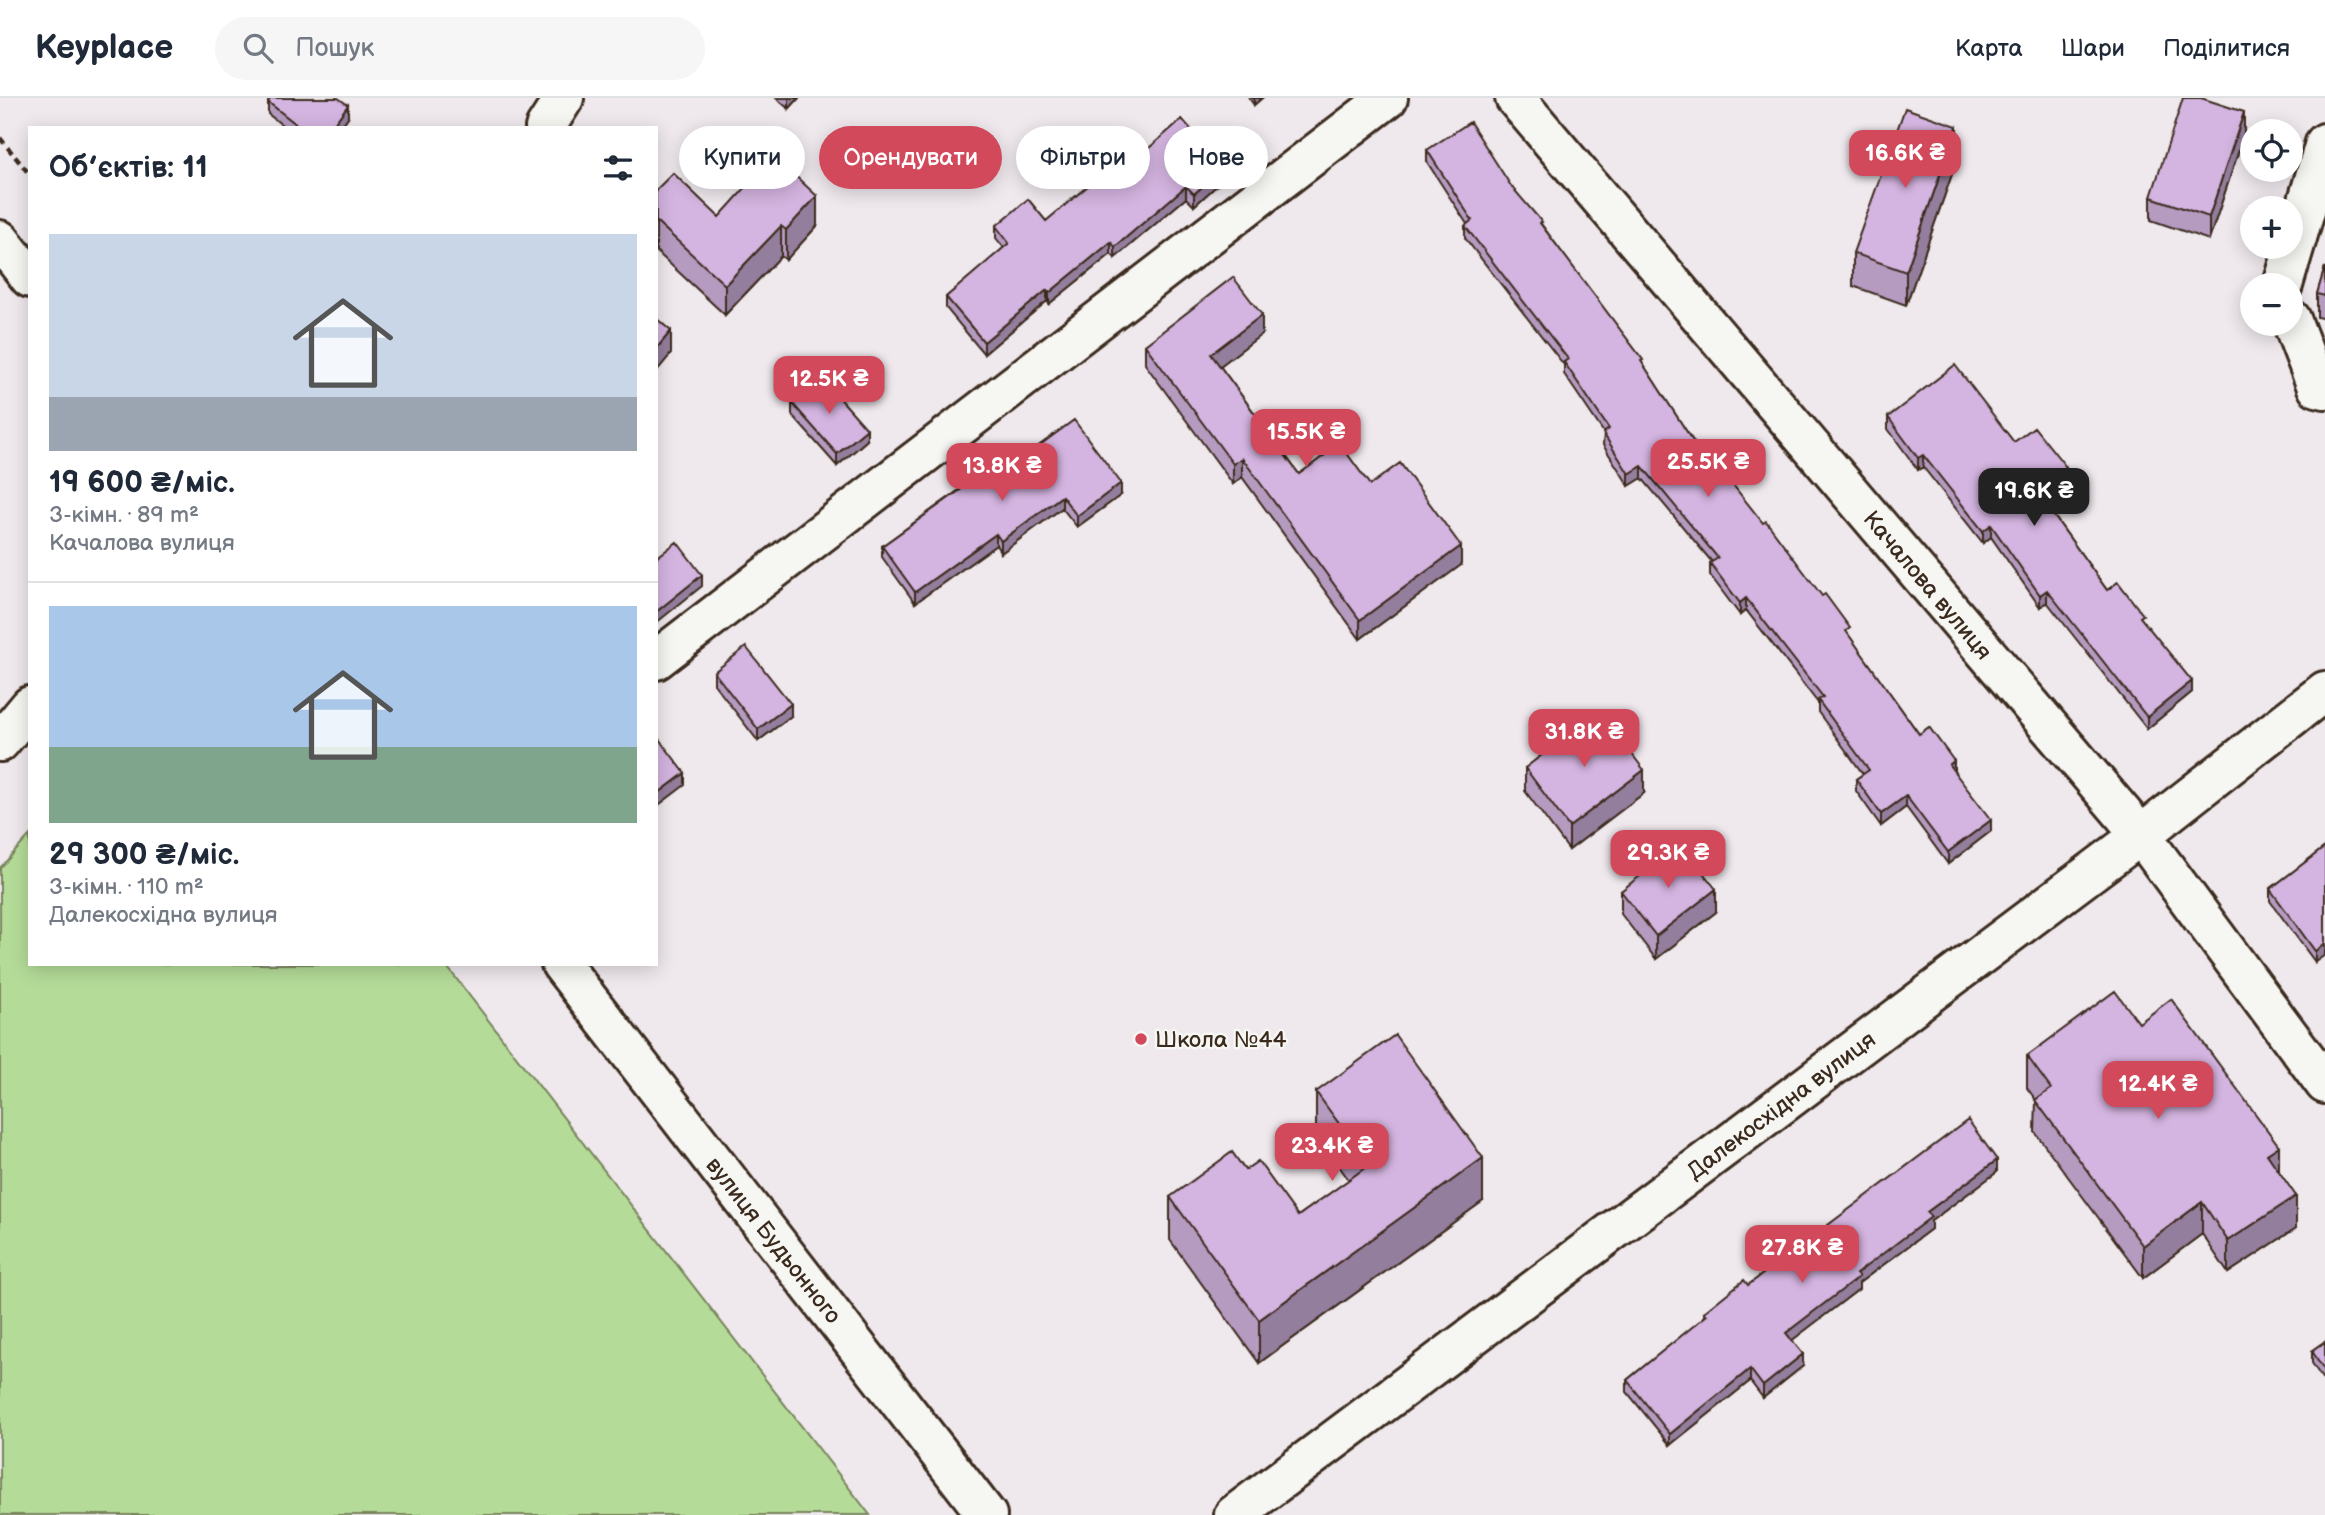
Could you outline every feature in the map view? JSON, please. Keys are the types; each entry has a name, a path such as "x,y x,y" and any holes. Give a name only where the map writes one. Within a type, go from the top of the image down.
{"street":[{"path":"546,126 564,98"},
{"path":"658,658 1388,98"},
{"name":"Качалова вулиця","path":"1515,98 2141,835 2325,1084"},
{"path":"2287,273 2325,143"},
{"path":"0,240 28,275"},
{"path":"2298,336 2317,387 2325,389"},
{"name":"Далекосхідна вулиця","path":"1234,1515 2141,835 2325,691"},
{"path":"0,742 28,708"},
{"name":"вулиця Будьонного","path":"563,966 987,1515"}],"path":[{"path":"0,138 28,173"}],"green space":[{"path":"28,837 28,966 447,966 870,1515 0,1515 0,868"}],"building":[{"path":"271,98 338,98 348,105 332,126 298,126 268,102"},
{"path":"2183,98 2201,98 2244,112 2209,217 2151,197"},
{"path":"1905,108 1957,126 1906,272 1853,253"},
{"path":"1182,119 1188,126 1174,126"},
{"path":"1470,122 1511,186 1542,222 1540,223 1643,360 1641,361 1709,466 1714,461 1763,523 1766,521 1822,596 1825,594 1850,628 1846,631 1919,734 1929,727 1954,761 1949,765 1991,820 1948,852 1906,796 1881,814 1856,779 1869,770 1818,700 1823,697 1746,598 1740,603 1710,563 1718,558 1642,466 1629,474 1603,433 1609,429 1564,362 1568,359 1465,226 1472,220 1427,150"},
{"path":"1164,135 1164,189 1183,189 1115,247 1111,242 984,342 946,297 1009,243 996,226 1028,199 1046,221 1084,189 1150,189 1150,147"},
{"path":"673,173 679,179 679,189 690,189 719,217 744,189 805,189 805,185 817,196 786,230 781,226 725,285 658,223 658,188"},
{"path":"2325,267 2325,296 2317,294"},
{"path":"1233,277 1262,315 1211,354 1299,474 1340,444 1370,485 1400,463 1461,546 1360,620 1242,458 1233,464 1145,345"},
{"path":"658,320 671,331 658,347"},
{"path":"1955,365 2014,442 2034,427 2066,467 2036,491 2107,590 2118,582 2143,615 2140,617 2192,681 2147,717 2047,590 2040,595 1991,525 1983,531 1923,455 1918,458 1888,417"},
{"path":"821,377 867,429 837,454 792,403"},
{"path":"1074,420 1121,483 1077,516 1062,496 1001,541 996,534 915,592 882,546 963,488 959,483 1004,450 1014,464"},
{"path":"677,542 702,575 658,610 658,556"},
{"path":"746,647 791,704 758,729 714,672"},
{"path":"1599,711 1644,770 1569,827 1525,768"},
{"path":"658,738 685,773 658,793"},
{"path":"1680,844 1716,889 1656,936 1621,891"},
{"path":"2325,847 2325,944 2315,951 2270,889"},
{"path":"2115,991 2139,1023 2171,999 2279,1146 2267,1154 2296,1196 2228,1241 2202,1202 2143,1246 2035,1100 2051,1089 2027,1056"},
{"path":"1395,1035 1483,1158 1259,1320 1170,1197 1232,1152 1245,1170 1258,1161 1298,1216 1369,1165 1316,1092"},
{"path":"1968,1120 1997,1160 1927,1212 1931,1217 1856,1274 1859,1277 1786,1333 1803,1354 1763,1386 1750,1369 1670,1434 1627,1380 1707,1315 1704,1312 1744,1280 1748,1285"},
{"path":"2325,1342 2325,1371 2312,1351"}],"place":[{"name":"Школа №44","path":"1141,1039"}]}
